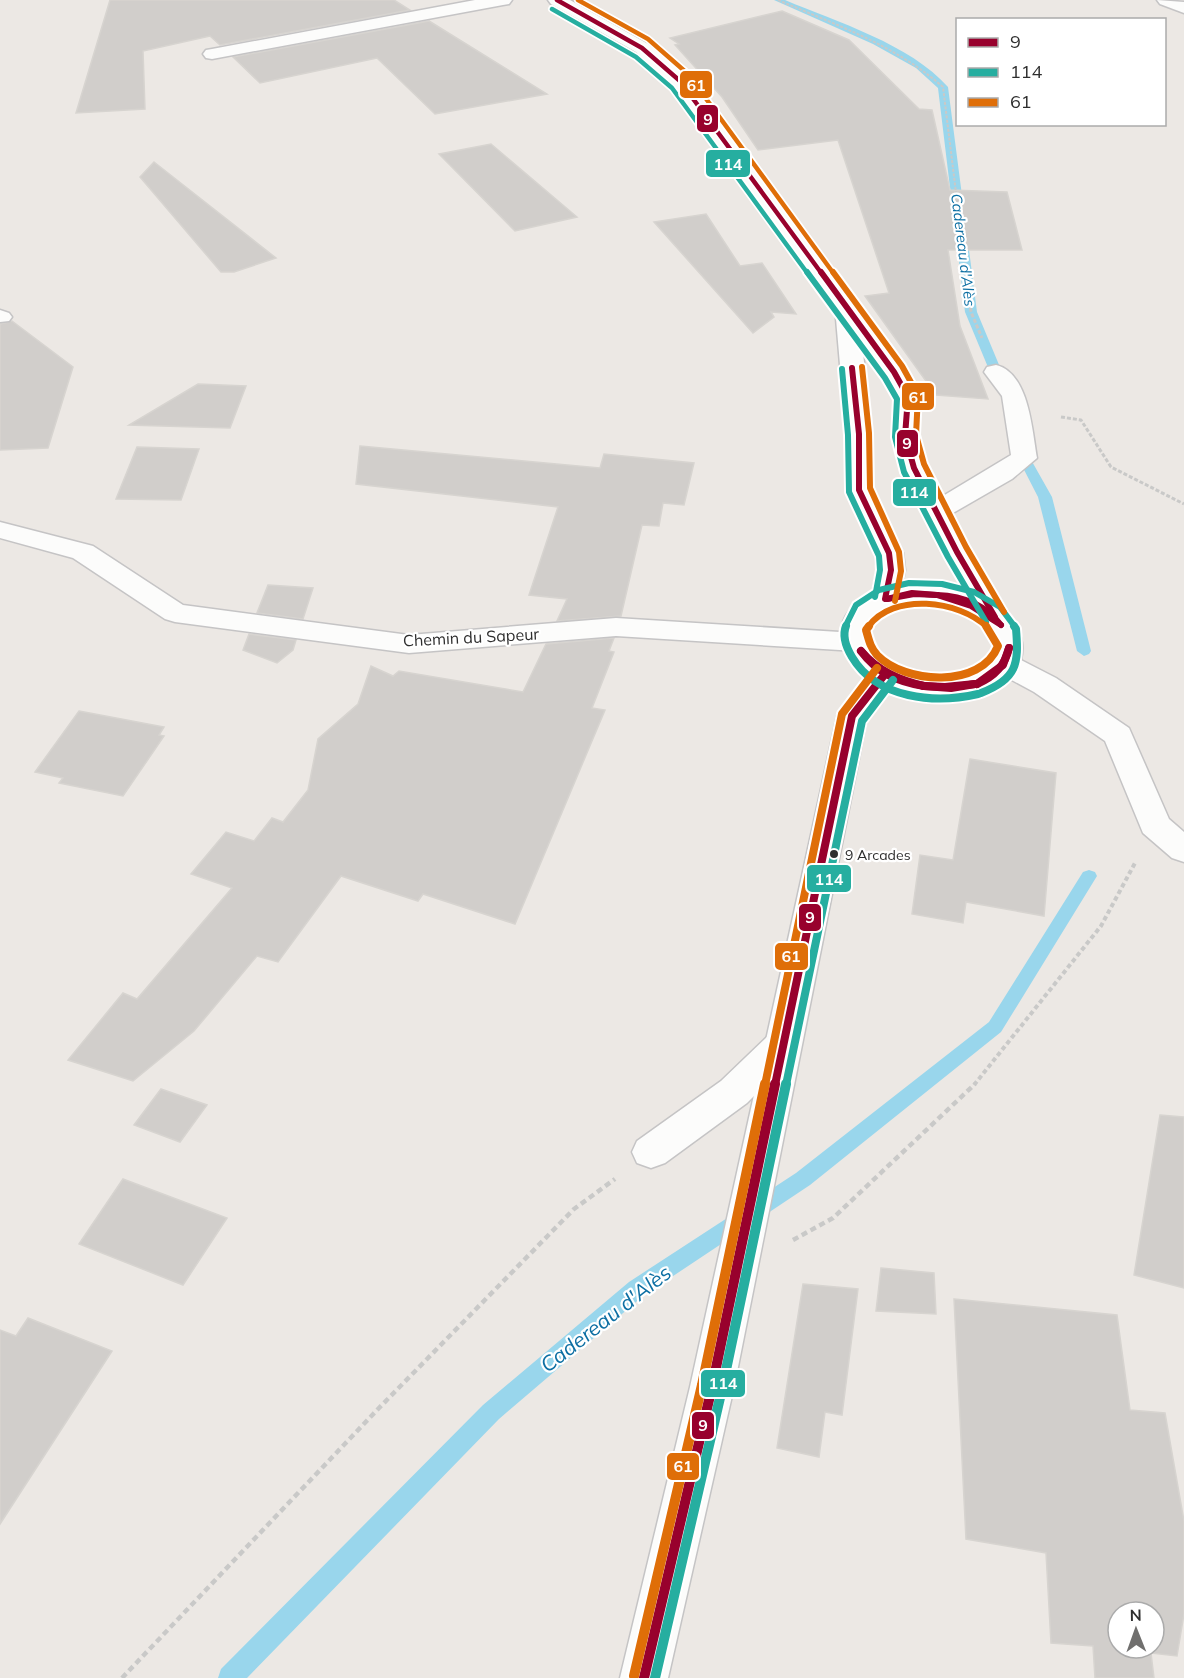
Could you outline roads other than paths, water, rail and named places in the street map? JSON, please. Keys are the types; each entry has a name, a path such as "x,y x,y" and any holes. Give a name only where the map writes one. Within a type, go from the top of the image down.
{"main road":[{"path":"212,54 503,0"},
{"path":"557,0 642,48 680,81 894,372 908,397 905,436 914,468 957,552 995,617 1007,633 1010,648 1005,664 993,675 984,680 954,688 930,688 906,683 885,675 866,659 856,642 855,629 860,617 870,607 885,599 906,593 931,593 955,597 978,605 995,617"},
{"path":"1166,0 1184,8"},
{"path":"845,306 859,434 859,490 889,553 891,570 885,599"},
{"path":"937,511 1003,473 1024,458 1014,396 996,372"},
{"name":"Chemin du Sapeur","path":"0,530 84,552 176,613 409,644 616,627 856,642"},
{"path":"1005,664 1045,685 1118,735 1155,825 1184,850"},
{"path":"644,1678 712,1387 852,716 885,675"},
{"path":"651,1152 734,1092 783,1044"}],"waterway":[{"name":"Cadereau d'Alès","path":"778,0 876,42 919,66 943,87 971,312 996,372 1005,385"},
{"name":"Cadereau d'Alès","path":"1022,446 1024,458 1045,497 1084,651"},
{"name":"Cadereau d'Alès","path":"230,1678 491,1412 636,1289 803,1179 995,1027 1089,876"}],"place":[{"name":"9 Arcades","path":"834,854"}]}
